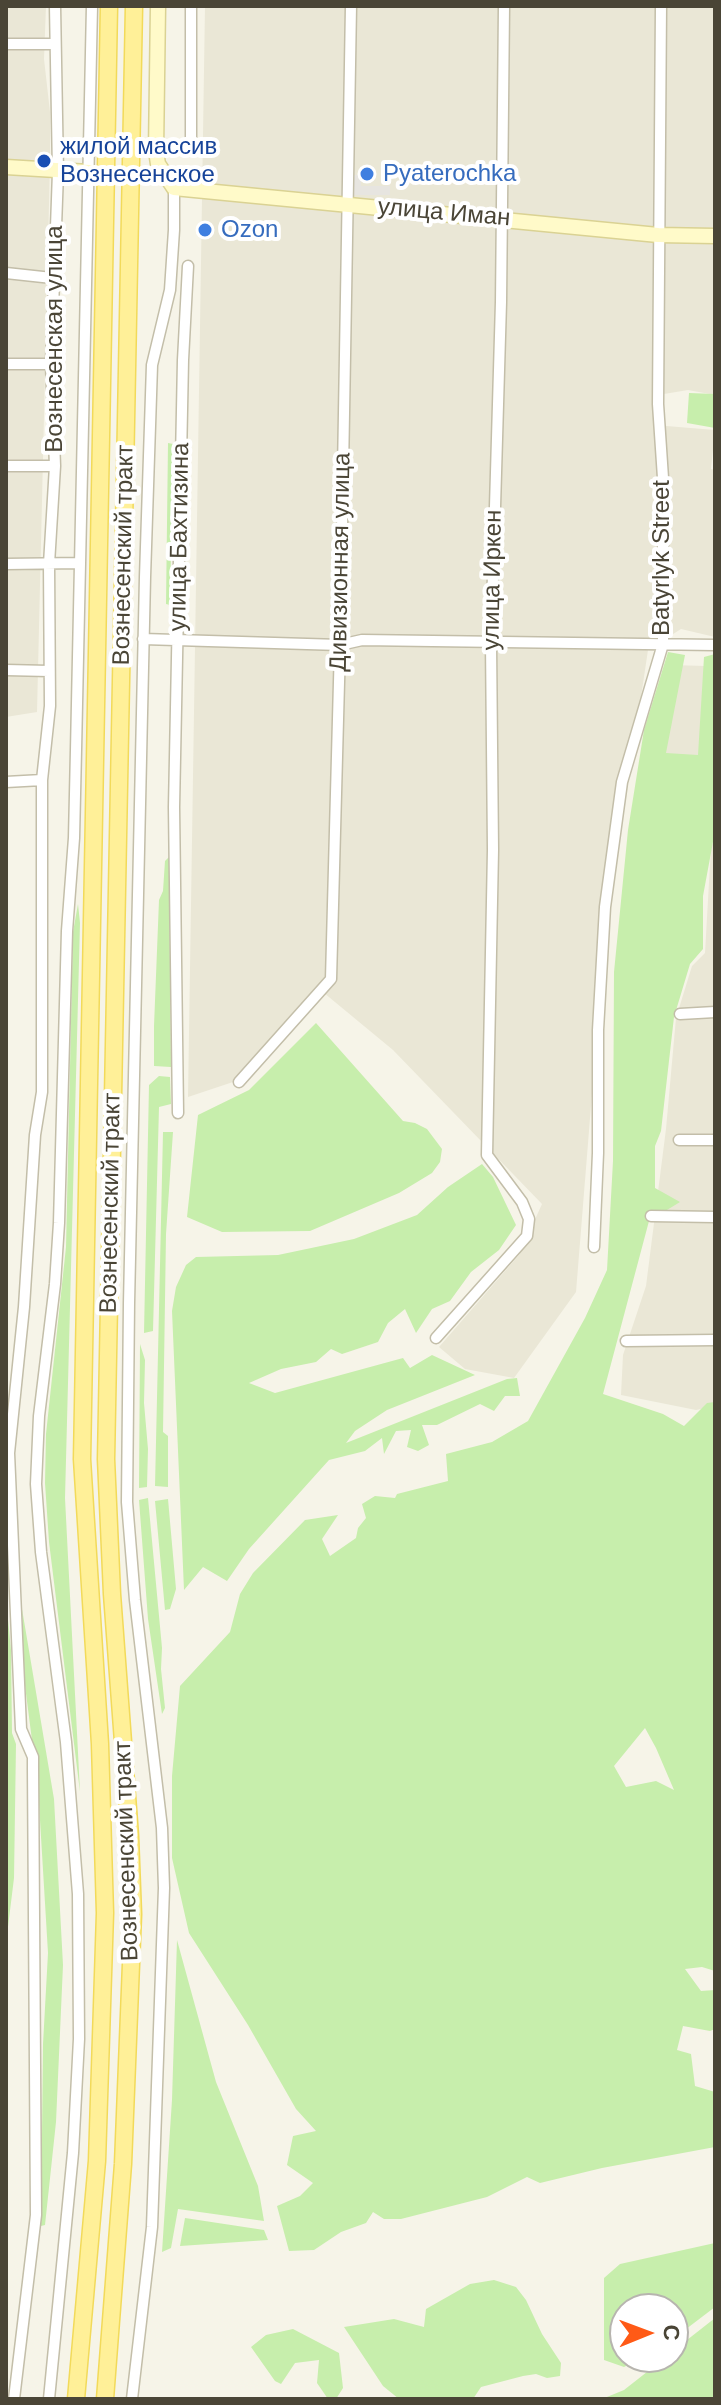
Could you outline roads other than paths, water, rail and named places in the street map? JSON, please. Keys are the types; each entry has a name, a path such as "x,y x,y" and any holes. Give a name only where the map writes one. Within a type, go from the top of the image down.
{"main road":[{"name":"Вознесенский тракт","path":"76,2399 97,2161 105,1913 99,1731 82,1459 109,6"},
{"name":"Вознесенский тракт","path":"105,2399 124,2149 133,1914 106,1459 134,6"}],"street":[{"name":"Вознесенская улица","path":"14,2399 36,2215 33,1757 21,1729 9,1463 24,1307 35,1135 42,1092 42,780 50,706 49,564 55,466 51,364 58,172 55,6"},
{"path":"49,2399 73,2153 79,2039 78,1894 66,1742 41,1552 36,1484 39,1416 59,1223 67,931 74,838 92,6"},
{"path":"132,2399 152,2227 164,1888 162,1828 135,1600 127,1502 143,639 152,365 170,290 174,230 174,188 158,164 156,151 158,6"},
{"path":"191,6 191,140"},
{"name":"Дивизионная улица","path":"239,1082 331,979 351,6"},
{"name":"улица Иркен","path":"436,1338 527,1236 529,1219 522,1202 487,1155 493,850 491,643 501,302 504,6"},
{"name":"Batyrlyk Street","path":"594,1247 598,1030 605,907 622,782 663,644 663,486 658,404 661,6"},
{"path":"6,44 55,44"},
{"path":"6,167 89,172"},
{"name":"улица Иман","path":"174,188 658,235 715,236"},
{"name":"улица Бахтизина","path":"178,1113 174,807 183,360 188,266"},
{"path":"6,273 52,278"},
{"path":"6,364 51,364"},
{"path":"6,466 55,466"},
{"path":"6,564 80,563"},
{"path":"143,639 340,645 362,640 715,645"},
{"path":"6,670 49,671"},
{"path":"6,782 42,780"},
{"path":"680,1014 715,1012"},
{"path":"679,1140 715,1140"},
{"path":"651,1216 715,1217"},
{"path":"626,1341 715,1340"}],"place":[{"name":"жилой массив Вознесенское","path":"44,161"},
{"name":"Pyaterochka","path":"367,174"},
{"name":"Ozon","path":"205,230"}]}
